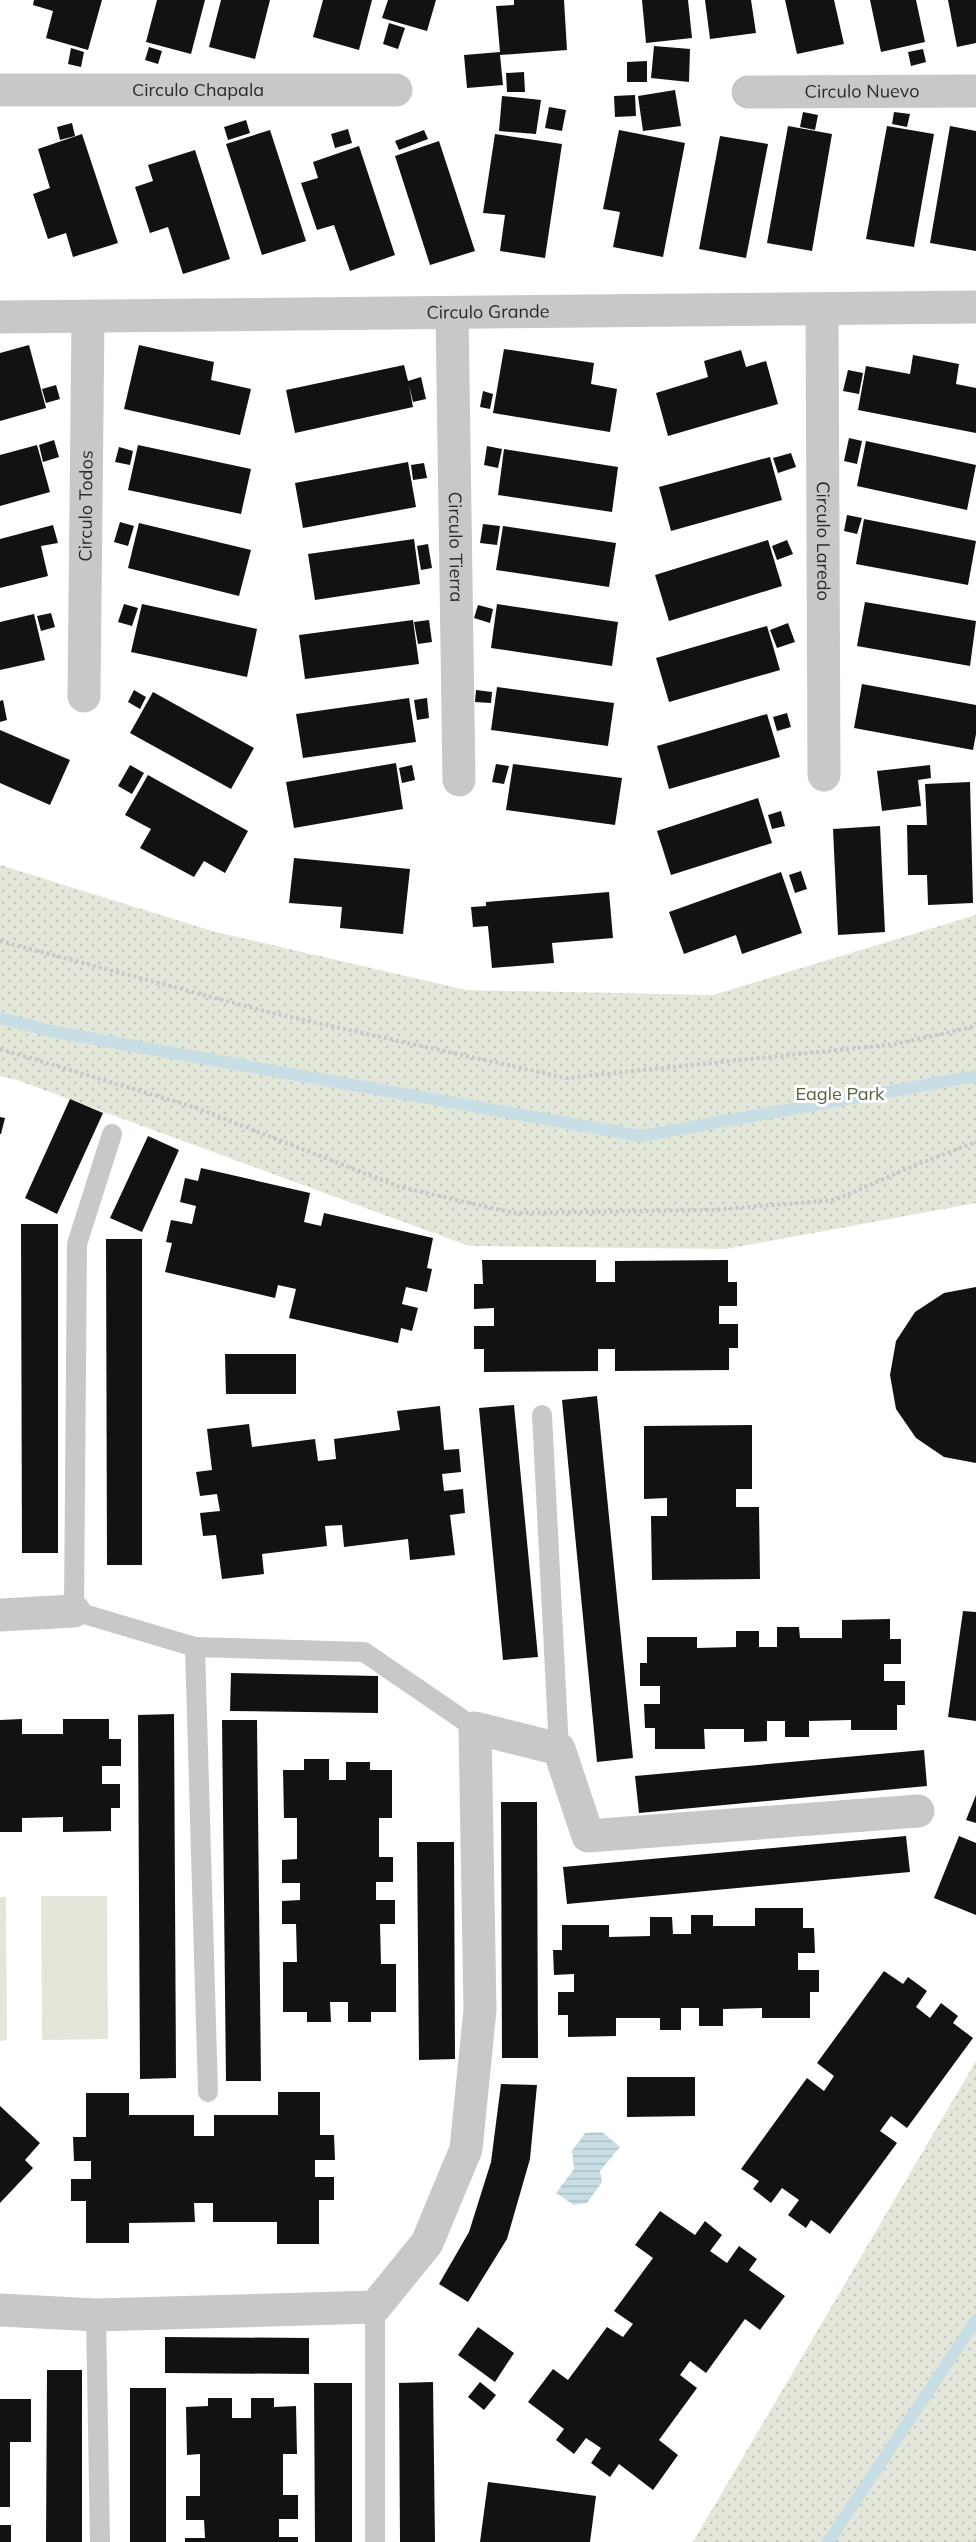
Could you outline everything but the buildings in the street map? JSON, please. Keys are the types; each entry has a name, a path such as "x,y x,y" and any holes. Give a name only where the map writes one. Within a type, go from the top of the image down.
{"street":[{"name":"Circulo Chapala","path":"0,90 396,90"},
{"name":"Circulo Nuevo","path":"748,92 976,91"},
{"name":"Circulo Grande","path":"0,317 976,307"},
{"name":"Circulo Laredo","path":"822,309 824,775"},
{"name":"Circulo Tierra","path":"452,313 459,780"},
{"name":"Circulo Todos","path":"84,696 88,317"},
{"path":"0,1615 74,1611"},
{"path":"0,2310 96,2315 375,2307 427,2243 466,2149 480,2010 476,1728 559,1749 588,1836 918,1811"}],"lane":[{"path":"112,1134 76,1244 74,1611 195,1647 364,1652 476,1728"},
{"path":"542,1415 559,1749"},
{"path":"195,1647 208,2092"},
{"path":"375,2307 375,2542"},
{"path":"96,2315 100,2542"}],"path":[{"path":"0,942 272,1013 566,1078 896,1044 976,1026"},
{"path":"0,1049 194,1107 400,1187 514,1213 711,1210 835,1200 976,1142"}],"green space":[{"name":"Eagle Park","path":"0,865 212,931 466,990 713,995 976,915 976,1203 726,1249 469,1246 17,1080 0,1076"},
{"path":"41,1896 107,1896 108,2039 42,2040"},
{"path":"0,1897 6,1897 7,2040 0,2041"},
{"path":"976,2061 976,2542 693,2542"}],"water":[{"path":"602,2132 620,2147 600,2171 602,2182 587,2203 574,2205 556,2193 574,2169 572,2151 585,2133"}],"waterway":[{"path":"0,1018 55,1032 641,1136 976,1076"},
{"path":"828,2542 976,2320"}]}
